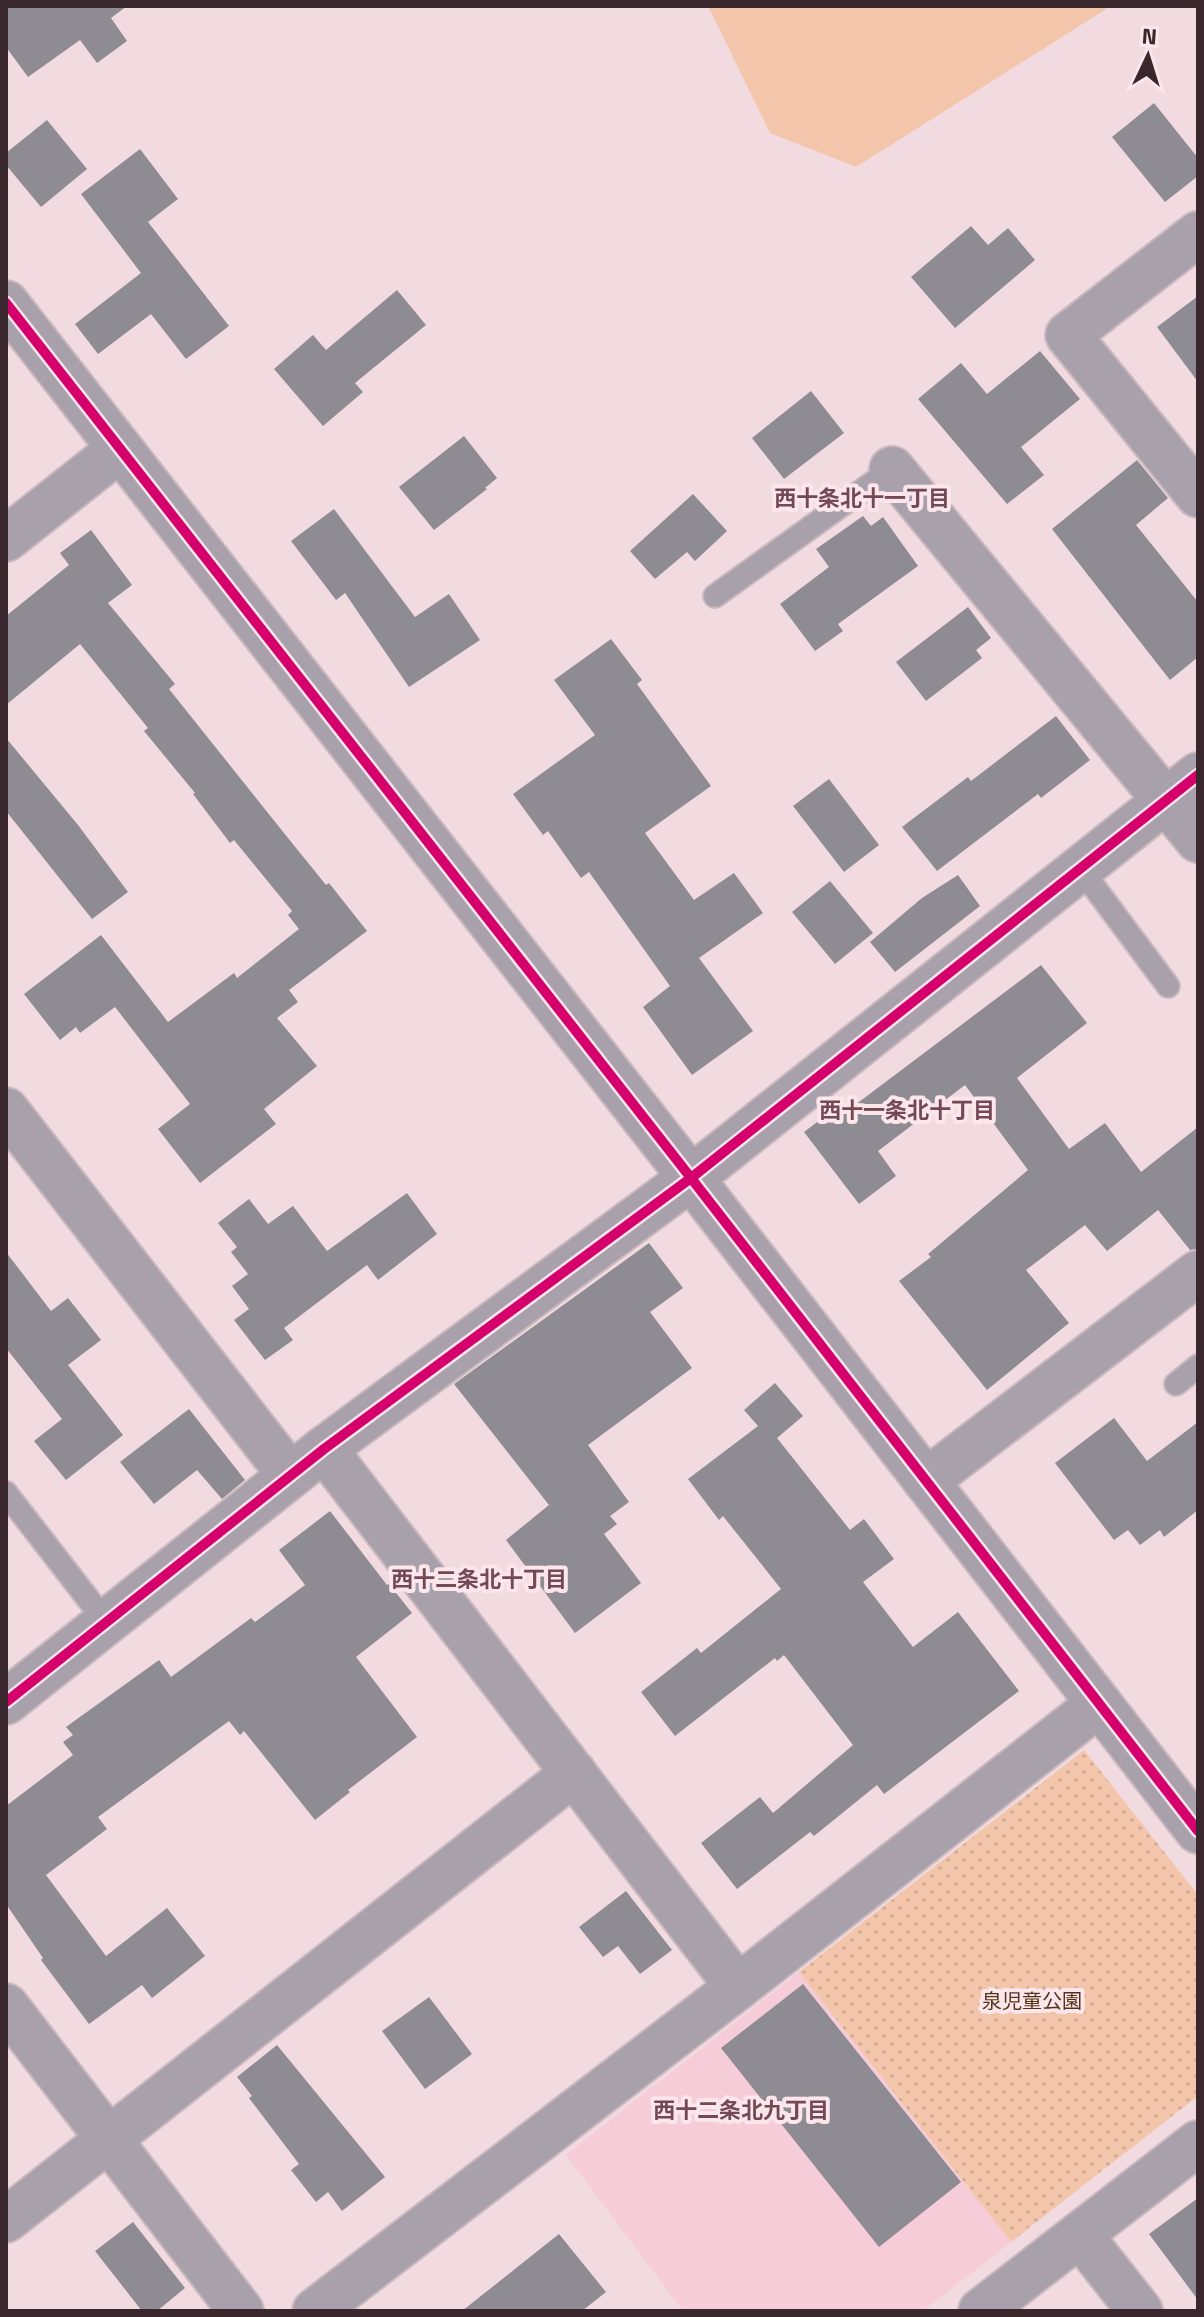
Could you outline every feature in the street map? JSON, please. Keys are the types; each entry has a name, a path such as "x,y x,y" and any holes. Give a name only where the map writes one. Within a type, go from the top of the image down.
{"street":[{"path":"1198,234 1068,335 1198,495"},
{"path":"6,303 1198,1831"},
{"path":"6,539 120,449"},
{"path":"892,469 1182,788 1198,840"},
{"path":"6,1702 290,1475 691,1178 1182,788"},
{"path":"6,1110 290,1475"},
{"path":"926,1481 1198,1273"},
{"path":"324,1449 738,1987"},
{"path":"315,2311 738,1987 1099,1704"},
{"path":"6,2220 574,1773"},
{"path":"6,2006 241,2311"},
{"path":"981,2311 1198,2143"},
{"path":"1080,2235 1140,2311"}],"lane":[{"path":"715,596 892,469"},
{"path":"1080,868 1168,986"},
{"path":"1176,1384 1198,1366"},
{"path":"6,1493 106,1622"}],"shaded area":[{"path":"799,1972 1011,2242 923,2311 683,2311 566,2155"}],"green space":[{"path":"708,6 1111,6 856,167 770,133"},
{"name":"泉児童公園","path":"1084,1750 1198,1895 1198,2096 1011,2242 799,1972"}],"building":[{"path":"6,6 127,6 111,18 127,41 97,63 80,40 28,77 6,47"},
{"path":"1154,103 1198,158 1198,176 1165,202 1112,137"},
{"path":"47,120 87,169 41,207 6,165 6,153"},
{"path":"140,149 178,199 148,222 229,326 186,359 151,314 98,354 75,324 141,273 81,194"},
{"path":"971,226 988,245 1008,228 1035,260 955,328 911,277"},
{"path":"397,290 426,325 355,383 363,392 323,426 274,369 313,335 326,350"},
{"path":"1198,296 1198,382 1157,327"},
{"path":"1040,351 1080,399 1021,447 1044,475 1007,504 918,399 961,363 987,394"},
{"path":"811,391 844,433 784,479 752,438"},
{"path":"464,436 497,478 434,530 399,487"},
{"path":"1137,460 1168,498 1136,525 1198,602 1198,657 1170,680 1052,529"},
{"path":"693,494 727,531 695,561 687,552 655,579 630,551"},
{"path":"334,509 415,617 449,594 480,640 409,687 345,593 336,600 291,541"},
{"path":"863,516 871,526 883,517 918,566 838,624 843,631 815,651 780,604 829,567 816,549"},
{"path":"91,530 132,585 108,603 175,684 169,689 326,885 329,883 367,931 289,990 298,1002 277,1018 317,1066 264,1109 276,1124 200,1183 158,1129 190,1104 115,1007 80,1033 76,1027 60,1040 24,994 101,935 168,1022 234,973 237,978 299,929 288,915 292,911 234,840 230,843 195,793 144,731 148,728 80,644 6,705 6,616 69,565 60,553"},
{"path":"968,607 991,638 976,650 982,658 926,701 896,662"},
{"path":"611,639 642,680 637,684 711,786 645,833 694,900 734,873 763,913 699,958 753,1031 692,1075 643,1007 670,986 589,872 581,878 548,831 543,835 513,794 595,735 554,680"},
{"path":"1056,716 1090,760 1041,798 1038,794 937,871 902,827 968,777 971,781"},
{"path":"6,738 78,825 128,892 92,919 6,811"},
{"path":"829,779 879,845 844,872 793,806"},
{"path":"958,875 980,906 895,972 870,942 922,898"},
{"path":"830,881 873,933 835,964 792,912"},
{"path":"1041,965 1087,1023 1017,1078 1069,1149 1105,1123 1141,1172 1198,1127 1198,1249 1190,1250 1158,1210 1107,1251 1085,1225 1026,1270 1069,1323 987,1390 899,1281 931,1257 928,1254 1028,1170 965,1085 878,1151 896,1176 859,1204 804,1132 841,1104 847,1111"},
{"path":"407,1193 437,1234 378,1280 367,1265 284,1328 293,1340 265,1360 234,1320 249,1309 232,1286 248,1274 231,1252 237,1247 218,1223 249,1199 268,1224 293,1206 327,1251"},
{"path":"649,1243 683,1288 650,1312 692,1368 588,1445 629,1502 610,1516 617,1524 604,1534 641,1583 575,1633 506,1540 549,1505 454,1384"},
{"path":"6,1252 51,1311 68,1298 101,1340 68,1365 123,1435 66,1480 34,1441 62,1419 6,1348"},
{"path":"775,1383 803,1416 777,1438 850,1530 864,1519 894,1559 863,1582 913,1647 958,1612 1019,1691 884,1794 877,1785 814,1836 810,1832 737,1889 701,1843 760,1797 773,1813 853,1745 784,1655 777,1661 775,1658 675,1736 641,1692 697,1648 701,1653 781,1589 723,1516 719,1520 688,1479 758,1426 744,1410"},
{"path":"189,1409 245,1480 222,1499 197,1470 154,1504 120,1462"},
{"path":"1114,1418 1147,1461 1198,1422 1198,1510 1164,1537 1160,1530 1140,1545 1128,1530 1114,1540 1055,1463"},
{"path":"330,1511 412,1613 356,1657 417,1737 348,1790 350,1792 315,1820 244,1731 240,1735 229,1721 98,1817 107,1829 46,1875 106,1956 167,1908 205,1956 152,1998 142,1985 89,2024 41,1960 43,1958 6,1904 6,1806 73,1755 63,1742 73,1735 66,1727 159,1660 171,1677 251,1618 255,1622 305,1585 279,1550"},
{"path":"626,1891 672,1950 640,1974 618,1946 603,1957 579,1927"},
{"path":"803,1984 961,2182 879,2247 721,2048"},
{"path":"429,1997 472,2054 425,2089 382,2031"},
{"path":"277,2045 385,2177 342,2211 328,2192 316,2202 291,2170 299,2164 249,2098 252,2096 237,2077"},
{"path":"1198,2198 1198,2300 1149,2234"},
{"path":"133,2222 185,2288 157,2311 142,2311 95,2251"},
{"path":"559,2234 606,2292 582,2311 462,2311"}],"cycle path":[{"path":"6,303 1198,1831"},
{"path":"6,1702 324,1449 691,1178 1198,775"}],"district":[{"name":"西十条北十一丁目","path":"862,498"},
{"name":"西十一条北十丁目","path":"907,1110"},
{"name":"西十二条北十丁目","path":"479,1579"},
{"name":"西十二条北九丁目","path":"741,2110"}]}
